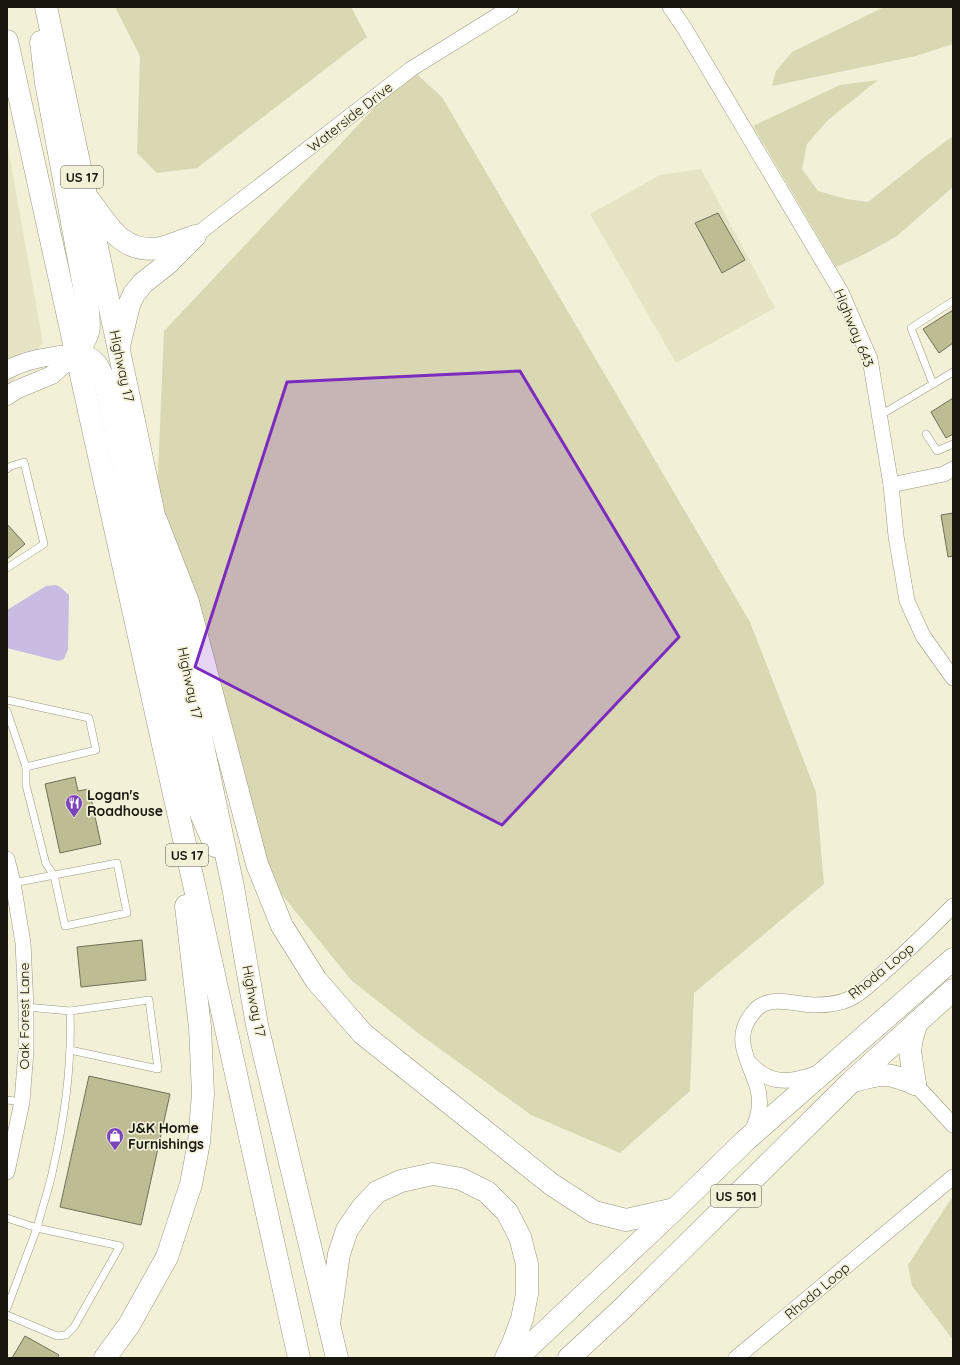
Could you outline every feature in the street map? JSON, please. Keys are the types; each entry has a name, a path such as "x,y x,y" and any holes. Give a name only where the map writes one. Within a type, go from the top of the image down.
{"highway":[{"path":"37,7 46,83 90,326 89,334 84,344 76,353 85,355 96,363 105,383 199,809 233,887"},
{"name":"Highway 17","path":"46,7 233,887 257,1025 337,1358"},
{"name":"US 17","path":"7,41 299,1358"},
{"path":"86,196 115,235 131,245 142,248 161,248 195,236"},
{"path":"118,347 129,305 134,294 143,283 167,264 195,236"},
{"path":"156,520 188,602 257,864 282,926 316,980 363,1034 551,1184 594,1212 626,1220 675,1209"},
{"path":"105,1358 129,1325 167,1257 191,1184 199,1142 203,1094 200,1027 173,791"},
{"name":"US 501","path":"517,1358 746,1140 953,959"},
{"name":"US 501","path":"569,1358 622,1309 851,1082 953,990"},
{"path":"915,1084 910,1050 917,1022"},
{"path":"851,1082 877,1075 897,1076 915,1084"},
{"path":"329,1324 339,1254 347,1230 362,1208 377,1192 401,1181 433,1174 461,1179 487,1192 506,1212 520,1237 527,1264 527,1294 522,1319 514,1344 506,1358"},
{"path":"591,1358 593,1352 622,1309"}],"street":[{"name":"Waterside Drive","path":"195,236 411,69 511,7"},
{"name":"Highway 643","path":"670,7 685,28 841,292 870,359 891,485 896,536 907,601 923,636 953,678"},
{"path":"7,370 16,365 40,358 76,353"},
{"path":"7,396 16,390 52,375 76,353"},
{"path":"891,485 944,474 953,469"},
{"name":"Oak Forest Lane","path":"7,859 13,883 23,943 26,1007 26,1050 22,1102 7,1172"},
{"name":"Rhoda Loop","path":"746,1140 755,1125 759,1113 757,1087 742,1047 743,1032 749,1018 760,1006 775,1001 813,1005 830,1004 849,999 897,961 953,906"},
{"path":"747,1061 762,1074 773,1079 789,1080 803,1078 825,1071"},
{"path":"915,1084 953,1125"},
{"name":"Rhoda Loop","path":"736,1358 953,1177"}],"lane":[{"path":"933,384 911,328 953,301"},
{"path":"879,416 953,372"},
{"path":"926,434 937,452 953,444"},
{"path":"7,469 11,466 24,462 44,544 7,568"},
{"path":"7,700 89,718 96,750 26,767"},
{"path":"7,711 26,767 26,785 46,864 54,875 65,926 127,914 117,863 54,875 13,883"},
{"path":"26,1007 70,1011 149,1000 158,1069 70,1050"},
{"path":"7,1308 37,1228 53,1170 65,1107 70,1050 70,1011"},
{"path":"7,1100 22,1102"},
{"path":"7,1218 37,1228 120,1246 74,1327 66,1335 57,1336 7,1315"}],"highlighted area":[{"path":"520,371 679,637 502,825 195,667 287,382"}],"shaded area":[{"path":"115,7 351,7 367,37 197,168 157,173 137,153 140,56"},
{"path":"884,7 953,7 953,44 916,56 772,86 776,71 792,52"},
{"path":"411,69 442,97 750,622 816,792 824,884 694,993 690,1091 620,1153 531,1115 418,1033 351,980 257,864 156,520 164,331"},
{"path":"878,80 828,120 807,144 802,169 818,191 846,199 868,202 953,136 953,187 897,236 863,255 836,267 753,126 840,85"},
{"path":"7,142 43,343 7,388"},
{"path":"701,169 775,308 676,363 590,214 660,175"},
{"path":"55,585 60,587 69,595 68,649 64,659 58,661 7,648 7,610 46,586"},
{"path":"953,1196 953,1340 912,1286 908,1265"}],"building":[{"path":"718,213 745,260 722,273 695,223"},
{"path":"953,310 953,343 939,353 923,329"},
{"path":"953,398 953,434 946,438 931,412"},
{"path":"953,513 953,556 948,557 941,515"},
{"path":"7,524 25,544 7,559"},
{"name":"Logan's Roadhouse","path":"75,777 78,791 89,789 101,844 60,853 45,784"},
{"path":"142,940 146,980 81,987 77,947"},
{"name":"J&K Home Furnishings","path":"89,1076 170,1094 141,1225 60,1207"},
{"path":"25,1336 59,1355 57,1358 12,1358"}],"place":[{"name":"Logan's Roadhouse","path":"74,818"},
{"name":"J&K Home Furnishings","path":"115,1151"}]}
